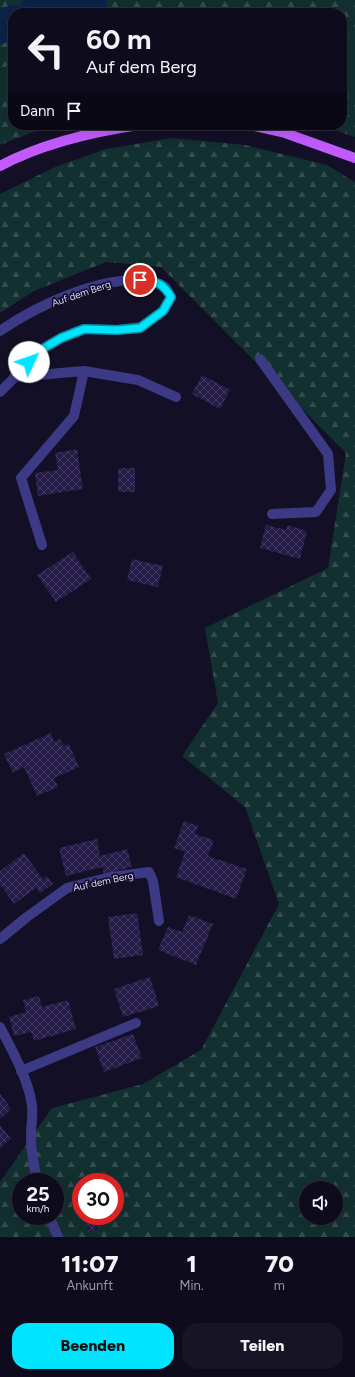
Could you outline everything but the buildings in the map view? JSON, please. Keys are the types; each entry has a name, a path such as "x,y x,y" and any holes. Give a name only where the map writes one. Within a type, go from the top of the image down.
{"main road":[{"path":"0,166 75,136 106,130"},
{"path":"272,130 285,133 355,158"}],"street":[{"name":"Auf dem Berg","path":"0,331 38,308 102,284 127,280 153,281 165,288 171,297 163,311 140,328 117,330 84,329 61,338 44,348 0,392"},
{"path":"260,359 328,454 331,490 316,512 272,514"},
{"path":"14,377 84,371 138,380 176,397"},
{"path":"42,545 21,478 74,416 84,371"},
{"name":"Auf dem Berg","path":"0,940 27,917 67,888 111,877 149,872 153,881 159,921"},
{"path":"21,1071 136,1023"},
{"path":"0,1027 21,1071 29,1092 32,1106 31,1137 36,1173"},
{"path":"53,1225 58,1237"}],"green space":[{"path":"0,0 355,0 355,38 347,36 347,8 8,8 8,65 0,71"},
{"path":"347,36 355,38 355,91 347,89"},
{"path":"8,65 8,99 0,103 0,71"},
{"path":"347,89 355,91 355,137 334,130 347,130"},
{"path":"8,99 8,130 38,130 0,145 0,103"},
{"path":"171,138 245,145 327,165 355,182 355,1237 0,1237 0,1182 52,1108 143,1084 201,1050 279,904 245,807 182,756 218,703 205,628 328,568 346,453 161,267 106,262 34,291 0,313 0,194 55,167 106,149"}],"waterway":[{"path":"46,8 91,0"},
{"path":"0,27 8,24"}],"route":[{"path":"29,362 44,348 61,338 84,329 117,330 140,328 153,319 163,311 171,297 165,288 153,281 140,280"}]}
